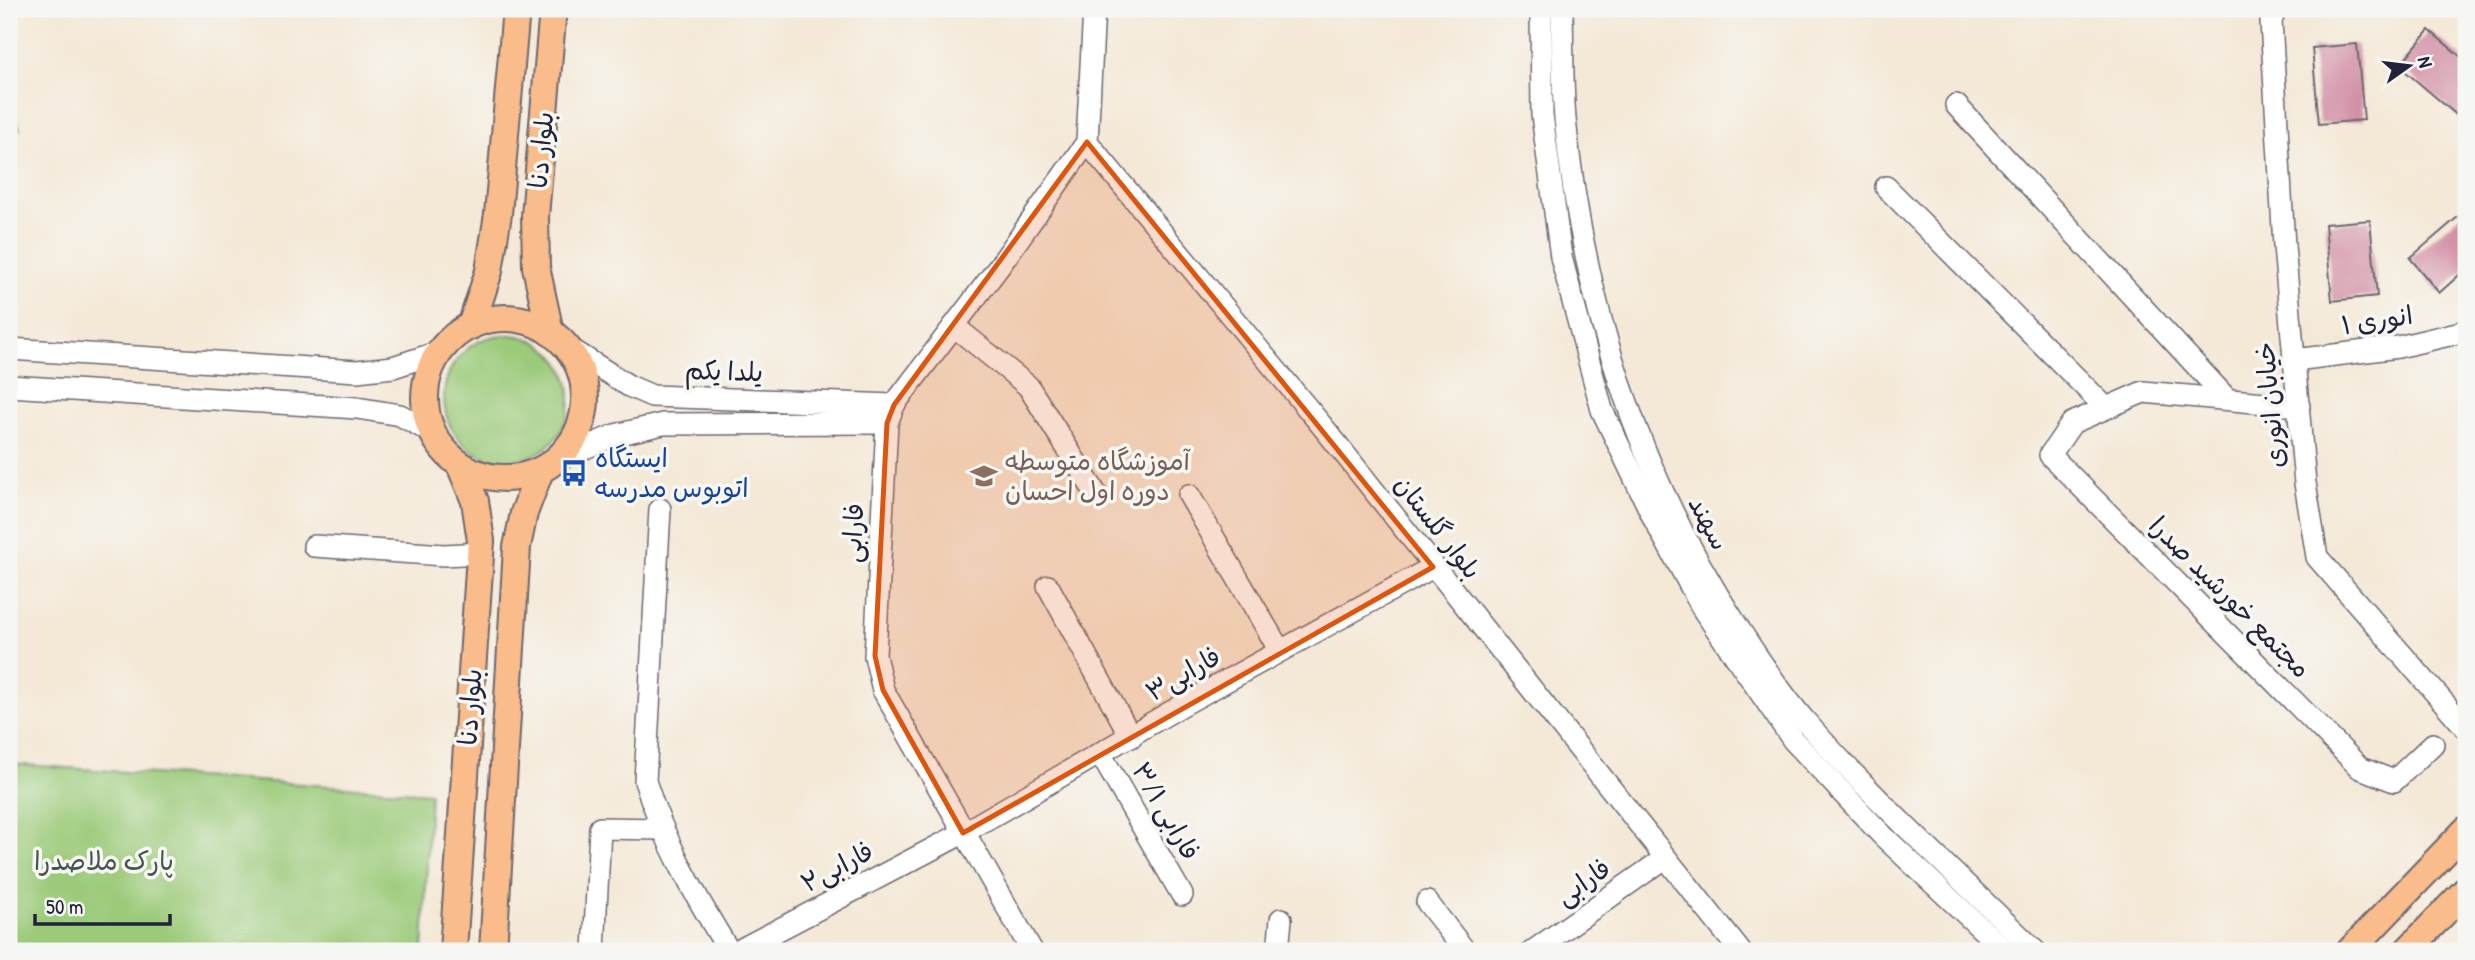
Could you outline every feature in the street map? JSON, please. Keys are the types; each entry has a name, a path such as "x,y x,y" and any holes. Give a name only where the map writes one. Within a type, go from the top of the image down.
{"main road":[{"name":"بلوار دنا","path":"471,326 489,271 498,214 516,9"},
{"name":"بلوار دنا","path":"553,9 535,216 536,267 558,339"},
{"path":"512,318 532,323 558,339 579,368 585,392 583,417 574,440 549,465 520,478 499,479 460,465 444,451 433,433 426,413 425,392 429,371 439,352 453,337 471,326 491,319 512,318"},
{"name":"بلوار دنا","path":"453,951 480,554 475,501 460,465"},
{"name":"بلوار دنا","path":"492,951 517,547 524,513 549,465"},
{"path":"2350,951 2466,830"},
{"path":"2407,951 2466,891"}],"street":[{"path":"890,414 1087,142 1094,9"},
{"name":"سهند","path":"1541,9 1542,115 1562,257 1602,410 1628,466 1704,611 1793,740 1882,835 2004,951"},
{"name":"سهند","path":"1562,9 1565,118 1591,285 1625,402 1657,485 1715,593 1804,720 1843,764 2035,951"},
{"name":"خیابان انوری","path":"2273,15 2284,246 2305,483 2317,557 2466,729"},
{"path":"1956,105 2227,399"},
{"name":"بلوار گلستان","path":"1087,142 1328,433 1740,951"},
{"path":"1886,187 2106,408"},
{"path":"954,326 1028,386 1098,497"},
{"name":"انوری ۱","path":"2295,360 2398,347 2466,331"},
{"name":"یلدا یکم","path":"558,339 629,386 652,396 890,414"},
{"path":"9,349 357,371 393,367 439,352"},
{"path":"9,386 357,408 400,415 433,433"},
{"name":"مجتمع خورشید صدرا","path":"2299,406 2143,392 2072,423 2050,455 2360,768 2395,781 2432,744"},
{"name":"یلدا یکم","path":"549,465 615,435 663,424 890,414"},
{"name":"فارابی","path":"890,414 875,656 883,690 1032,951"},
{"path":"1189,495 1280,651"},
{"path":"660,509 646,781 663,829 704,910 729,951"},
{"path":"314,546 444,555 480,554"},
{"name":"فارابی۳","path":"963,833 1280,651 1433,567"},
{"path":"1048,586 1131,737"},
{"name":"فارابی ۳/۱","path":"1101,755 1182,895"},
{"path":"594,951 600,828 663,829"},
{"name":"فارابی۲","path":"738,951 963,833"},
{"name":"فارابی","path":"1546,948 1665,858"},
{"path":"1427,902 1465,951"},
{"path":"1278,951 1281,919"}],"highlighted area":[{"path":"1087,142 1433,567 963,833 883,690 875,656 887,423 894,405"}],"green space":[{"path":"9,100 20,129 9,132"},
{"path":"507,335 531,340 552,353 565,374 570,398 565,422 552,443 531,456 507,461 483,456 462,443 449,422 444,398 449,374 462,353 483,340"},
{"name":"پارک ملاصدرا","path":"9,764 430,793 423,951 9,951"}],"building":[{"path":"2429,30 2466,61 2466,123 2399,66"},
{"path":"2357,44 2364,120 2319,124 2312,48"},
{"path":"2466,210 2466,269 2439,293 2410,258"},
{"path":"2370,220 2377,296 2332,301 2325,224"}],"place":[{"name":"ایستگاه اتوبوس مدرسه","path":"574,473"},
{"name":"آموزشگاه متوسطه دوره اول احسان","path":"984,476"}]}
